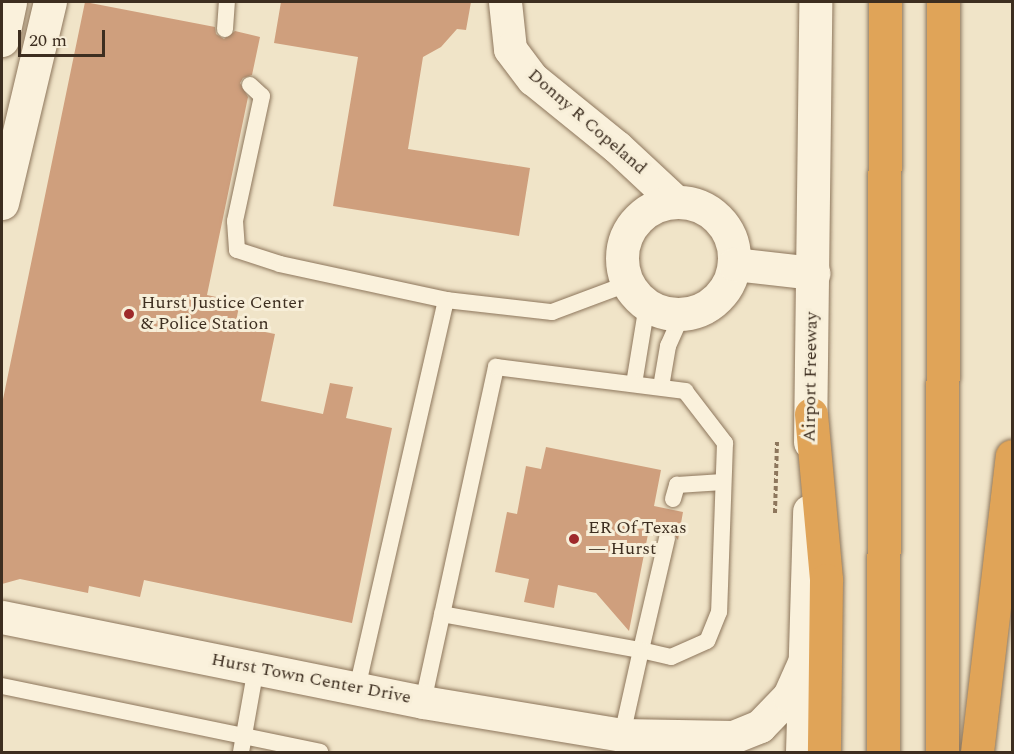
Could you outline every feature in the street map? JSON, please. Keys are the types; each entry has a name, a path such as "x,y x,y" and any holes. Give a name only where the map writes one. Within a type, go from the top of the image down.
{"highway":[{"path":"942,753 943,2"},
{"path":"883,753 884,10"},
{"path":"811,414 826,580 824,753"},
{"path":"977,753 1012,456"}],"street":[{"path":"2,40 10,2"},
{"path":"2,203 50,2"},
{"name":"Donny R Copeland","path":"505,2 510,49 533,79 616,147 675,201 694,203 712,212 725,226 733,244 734,264"},
{"name":"Airport Freeway","path":"802,753 821,9"},
{"path":"675,201 656,205 641,215 629,230 622,247 637,294 666,313 682,314 711,303 726,285 734,264 813,273"},
{"name":"Hurst Town Center Drive","path":"2,617 423,702 622,735 733,737 751,730 765,724 789,696 804,662"},
{"name":"Hurst Town Center Drive","path":"622,735 662,753"}],"lane":[{"path":"225,29 227,2"},
{"path":"250,85 262,96 235,221 237,250 280,264 446,300 552,312 637,294 634,384"},
{"path":"357,688 446,300"},
{"path":"661,387 668,346 682,314"},
{"path":"423,702 442,614 496,367 685,391 724,443 719,612 707,641 671,657 442,614"},
{"path":"673,499 677,485 723,482"},
{"path":"622,735 667,538"},
{"path":"243,745 256,668"},
{"path":"2,686 243,745 320,753"}],"building":[{"name":"Hurst Justice Center & Police Station","path":"85,2 215,27 216,34 224,39 235,31 260,37 252,75 243,78 240,83 248,97 207,295 240,302 235,326 275,334 261,401 323,414 330,383 353,387 346,418 392,428 352,623 144,580 140,597 89,586 88,593 20,579 2,584 2,404"},
{"path":"281,2 471,2 466,30 457,29 441,47 423,57 408,149 530,168 519,236 333,206 358,57 274,43"},
{"name":"ER Of Texas — Hurst","path":"546,447 661,470 654,506 683,512 678,540 669,528 657,536 648,534 629,631 596,593 558,585 554,608 524,602 529,579 495,572 507,512 517,514 526,466 541,469"}],"place":[{"name":"Hurst Justice Center & Police Station","path":"129,314"},
{"name":"ER Of Texas — Hurst","path":"574,539"}]}
